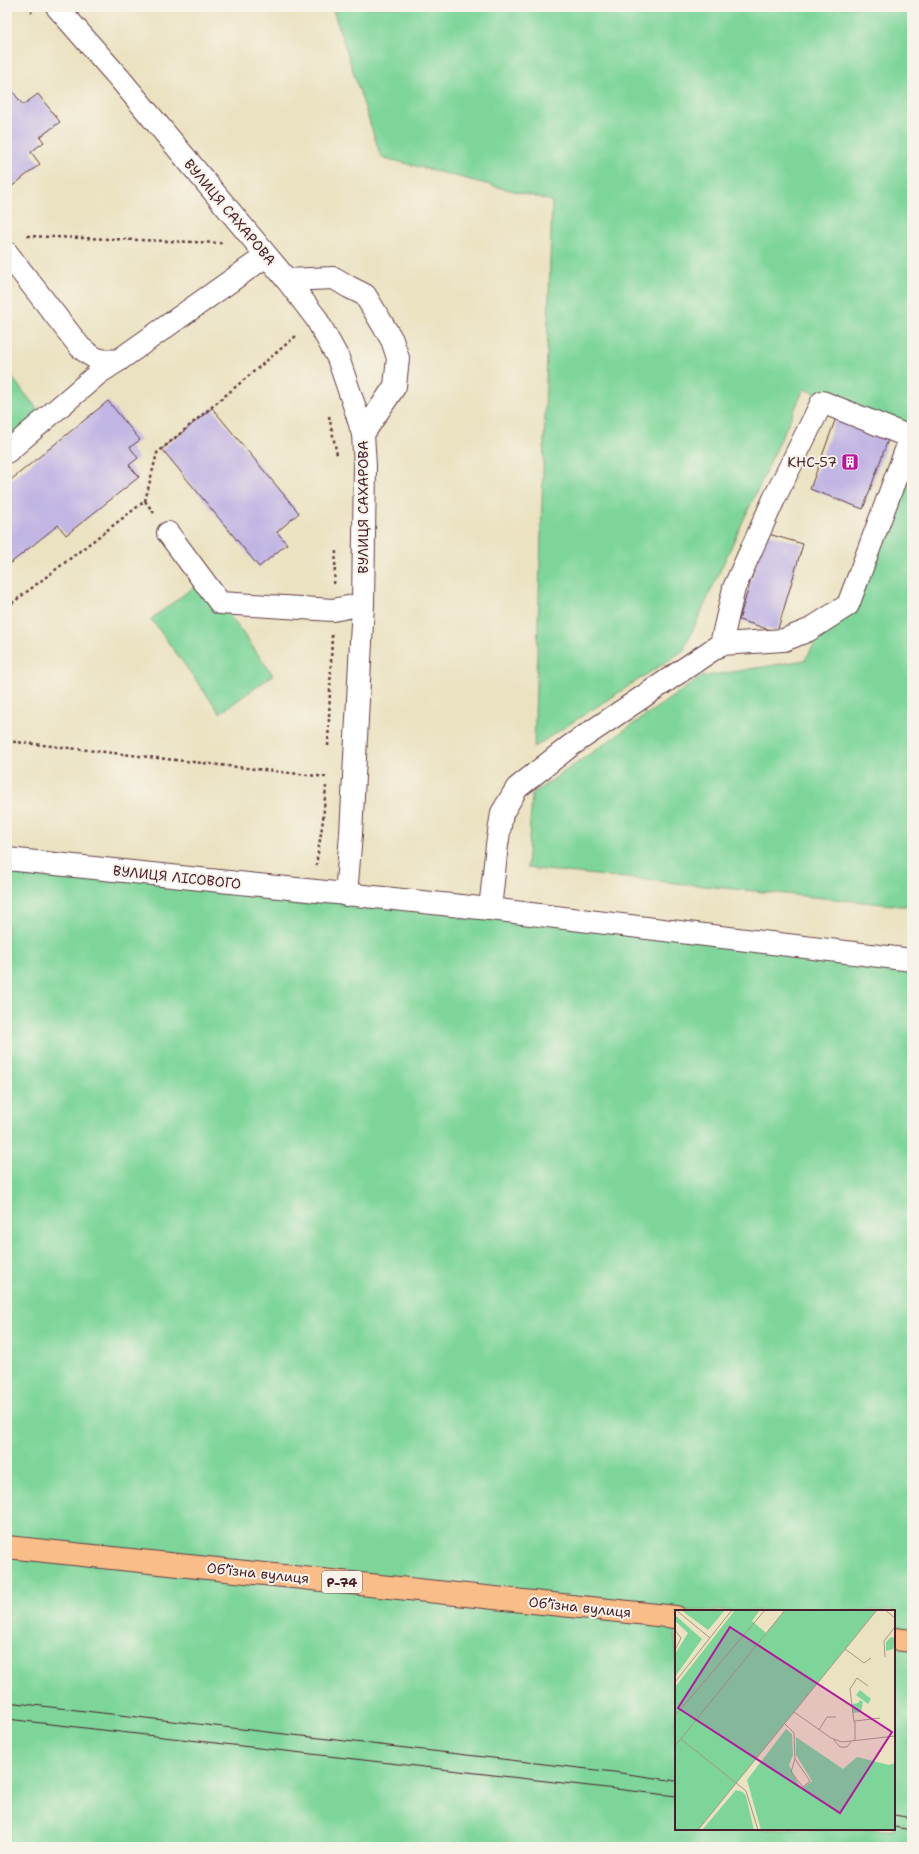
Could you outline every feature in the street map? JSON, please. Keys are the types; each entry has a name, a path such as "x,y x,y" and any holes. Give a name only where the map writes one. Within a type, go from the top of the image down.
{"main road":[{"name":"Обʼїзна вулиця","path":"7,1547 675,1617"},
{"path":"895,1640 912,1641"}],"street":[{"name":"ВУЛИЦЯ САХАРОВА","path":"57,7 120,79 287,280 316,318 338,358 362,434 365,466 363,604 351,834 346,895"},
{"path":"7,252 80,347 91,357 102,361 119,360"},
{"path":"7,452 99,373 266,256"},
{"path":"287,280 334,278 365,295 392,340 398,358 395,386 362,434"},
{"path":"490,909 502,813 518,788 570,746 721,644 784,640 809,630 848,604 909,442 905,435 822,402 774,499 734,588 721,644"},
{"path":"168,533 220,603 333,610 363,604"},
{"name":"ВУЛИЦЯ ЛІСОВОГО","path":"7,859 312,892 490,909 912,960"}],"path":[{"path":"27,7 37,19"},
{"path":"23,236 228,244 223,238"},
{"path":"293,331 299,343"},
{"path":"7,607 145,501 156,452 296,337"},
{"path":"327,409 338,461"},
{"path":"145,501 168,533"},
{"path":"327,753 336,547"},
{"path":"7,741 326,777"},
{"path":"312,892 323,820 327,769"}],"green space":[{"path":"332,7 912,7 912,429 804,389 683,651 534,747 552,201 381,157"},
{"path":"7,371 46,420 7,452"},
{"path":"912,475 912,907 527,868 532,794 701,677 805,660"},
{"path":"198,584 226,610 273,675 220,713 151,619"},
{"path":"7,859 912,960 912,1847 7,1847"}],"building":[{"path":"7,84 23,105 38,94 60,122 40,137 44,142 31,152 40,164 10,188 7,183"},
{"path":"108,401 140,440 130,447 138,458 129,465 139,477 66,535 58,525 7,566 7,483"},
{"path":"212,408 299,513 277,532 287,544 259,567 162,449"},
{"name":"КНС-57","path":"837,415 890,434 863,509 810,489"},
{"path":"765,533 803,544 777,632 739,620"}],"tram line":[{"path":"7,1702 614,1772 675,1781"},
{"path":"7,1719 675,1796"},
{"path":"895,1815 912,1818"},
{"path":"895,1827 912,1830"}],"place":[{"name":"КНС-57","path":"850,462"}]}
